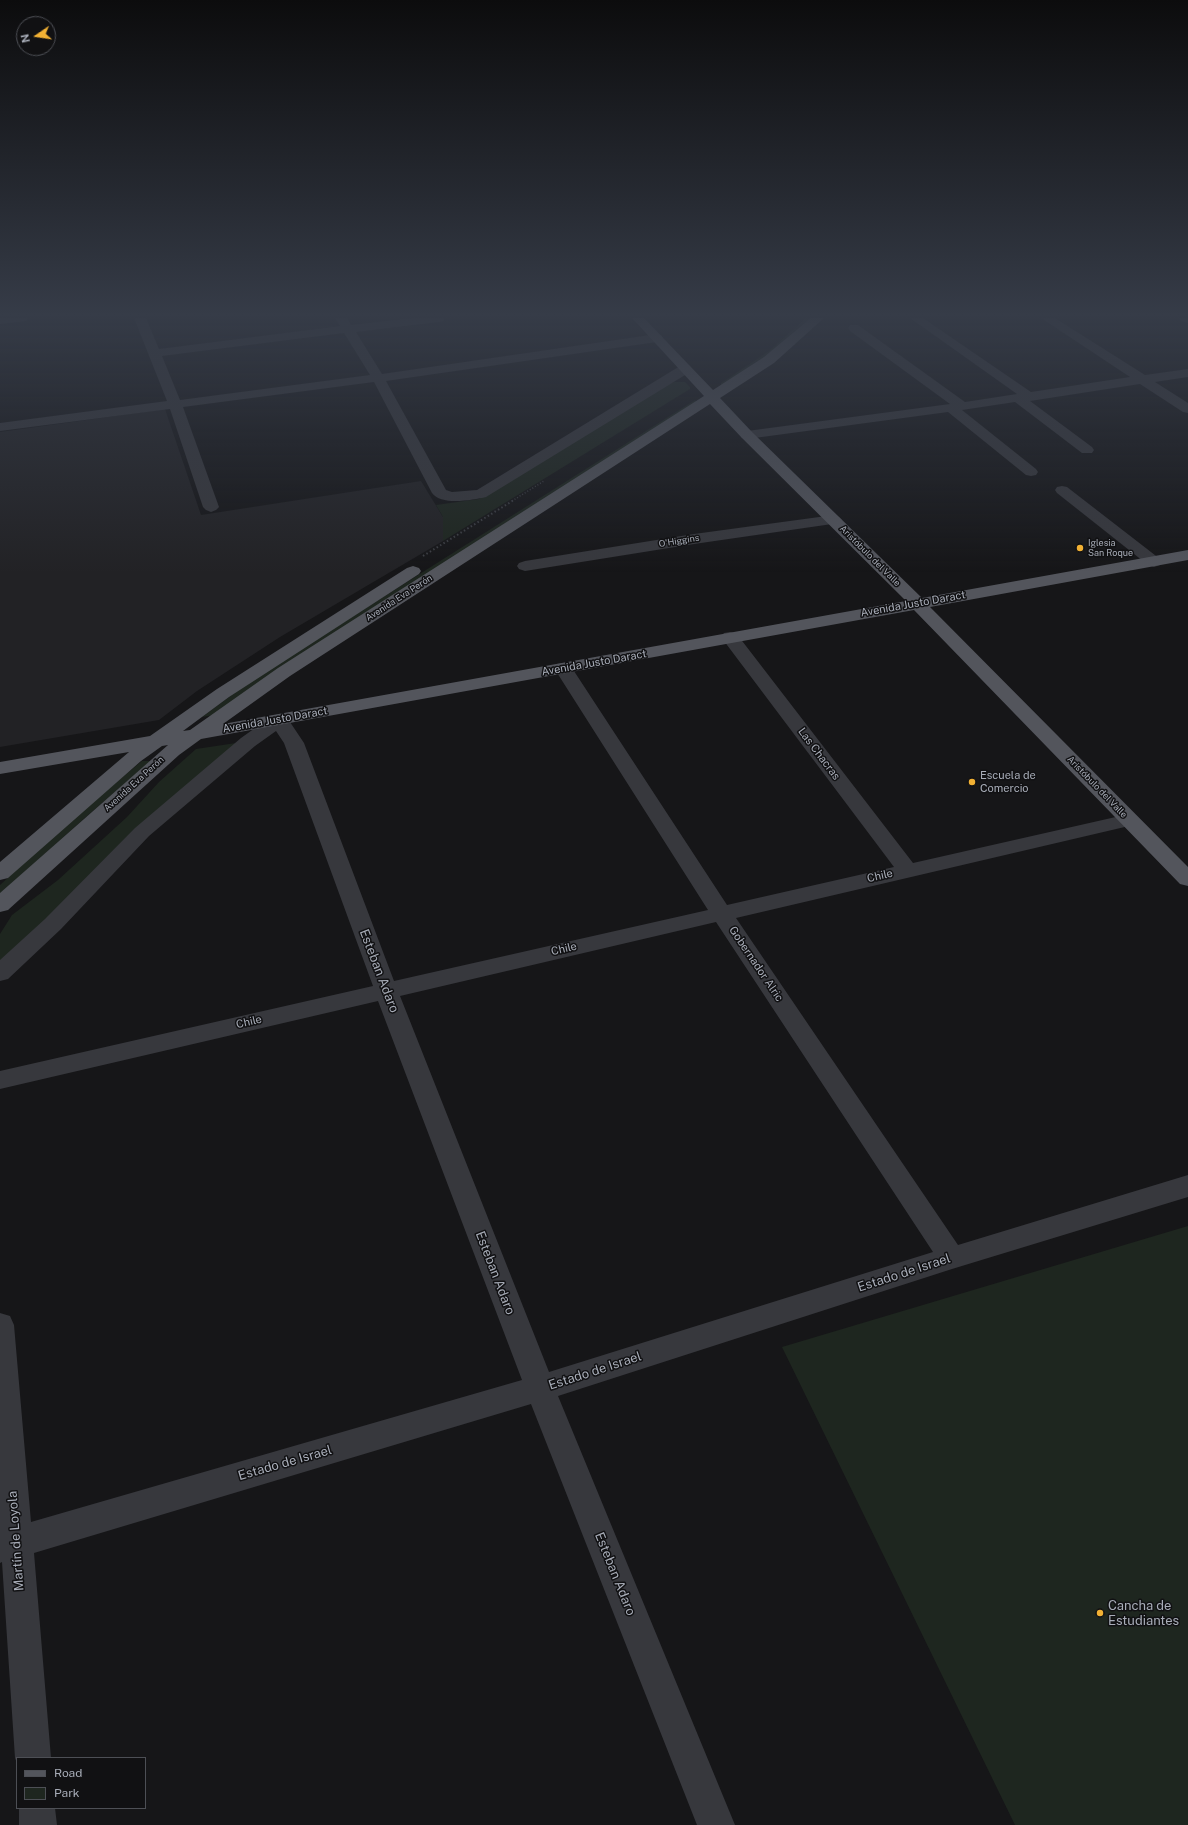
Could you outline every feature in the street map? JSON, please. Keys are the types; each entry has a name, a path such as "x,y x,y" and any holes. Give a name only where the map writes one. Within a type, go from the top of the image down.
{"main road":[{"name":"Avenida Eva Perón","path":"0,872 134,757 223,693 692,403"},
{"name":"Avenida Eva Perón","path":"0,905 172,751 284,672 693,403"},
{"name":"Aristóbulo del Valle","path":"717,403 747,435 917,603 1129,820 1188,878"},
{"name":"Avenida Justo Daract","path":"0,768 279,720 1188,555"}],"street":[{"path":"0,428 182,403"},
{"path":"392,403 440,493 451,497 481,494 629,403"},
{"path":"952,403 1031,472"},
{"path":"747,435 986,403"},
{"path":"1030,403 1087,450"},
{"path":"175,404 210,507"},
{"path":"1062,490 1154,562"},
{"name":"O'Higgins","path":"525,566 694,539 834,520"},
{"name":"Las Chacras","path":"730,637 907,870"},
{"name":"Gobernador Alric","path":"563,668 721,913 952,1258"},
{"path":"0,973 53,924 142,832 248,742 279,720"},
{"name":"Esteban Adaro","path":"279,720 294,743 386,991 540,1388 716,1825"},
{"name":"Chile","path":"0,1080 1129,820"},
{"name":"Estado de Israel","path":"8,1544 540,1388 952,1258 1188,1186"},
{"name":"Martín de Loyola","path":"0,1325 8,1544 33,1757"},
{"path":"37,1809 38,1825"}],"shaded area":[{"path":"165,409 201,515 421,481 443,517 443,541 280,637 197,691 159,720 0,747 0,432"}],"green space":[{"path":"636,403 667,403 443,541 443,517 436,505 479,499"},
{"path":"690,403 697,403 214,715 202,717 240,689"},
{"path":"236,743 0,962 0,934 12,915 58,880 127,817 159,782 196,749"},
{"path":"142,761 151,761 0,894 0,885 79,813"},
{"path":"1188,1226 1188,1825 1015,1825 782,1347"}],"place":[{"name":"Iglesia San Roque","path":"1080,548"},
{"name":"Escuela de Comercio","path":"972,782"},
{"name":"Cancha de Estudiantes","path":"1100,1613"}]}
